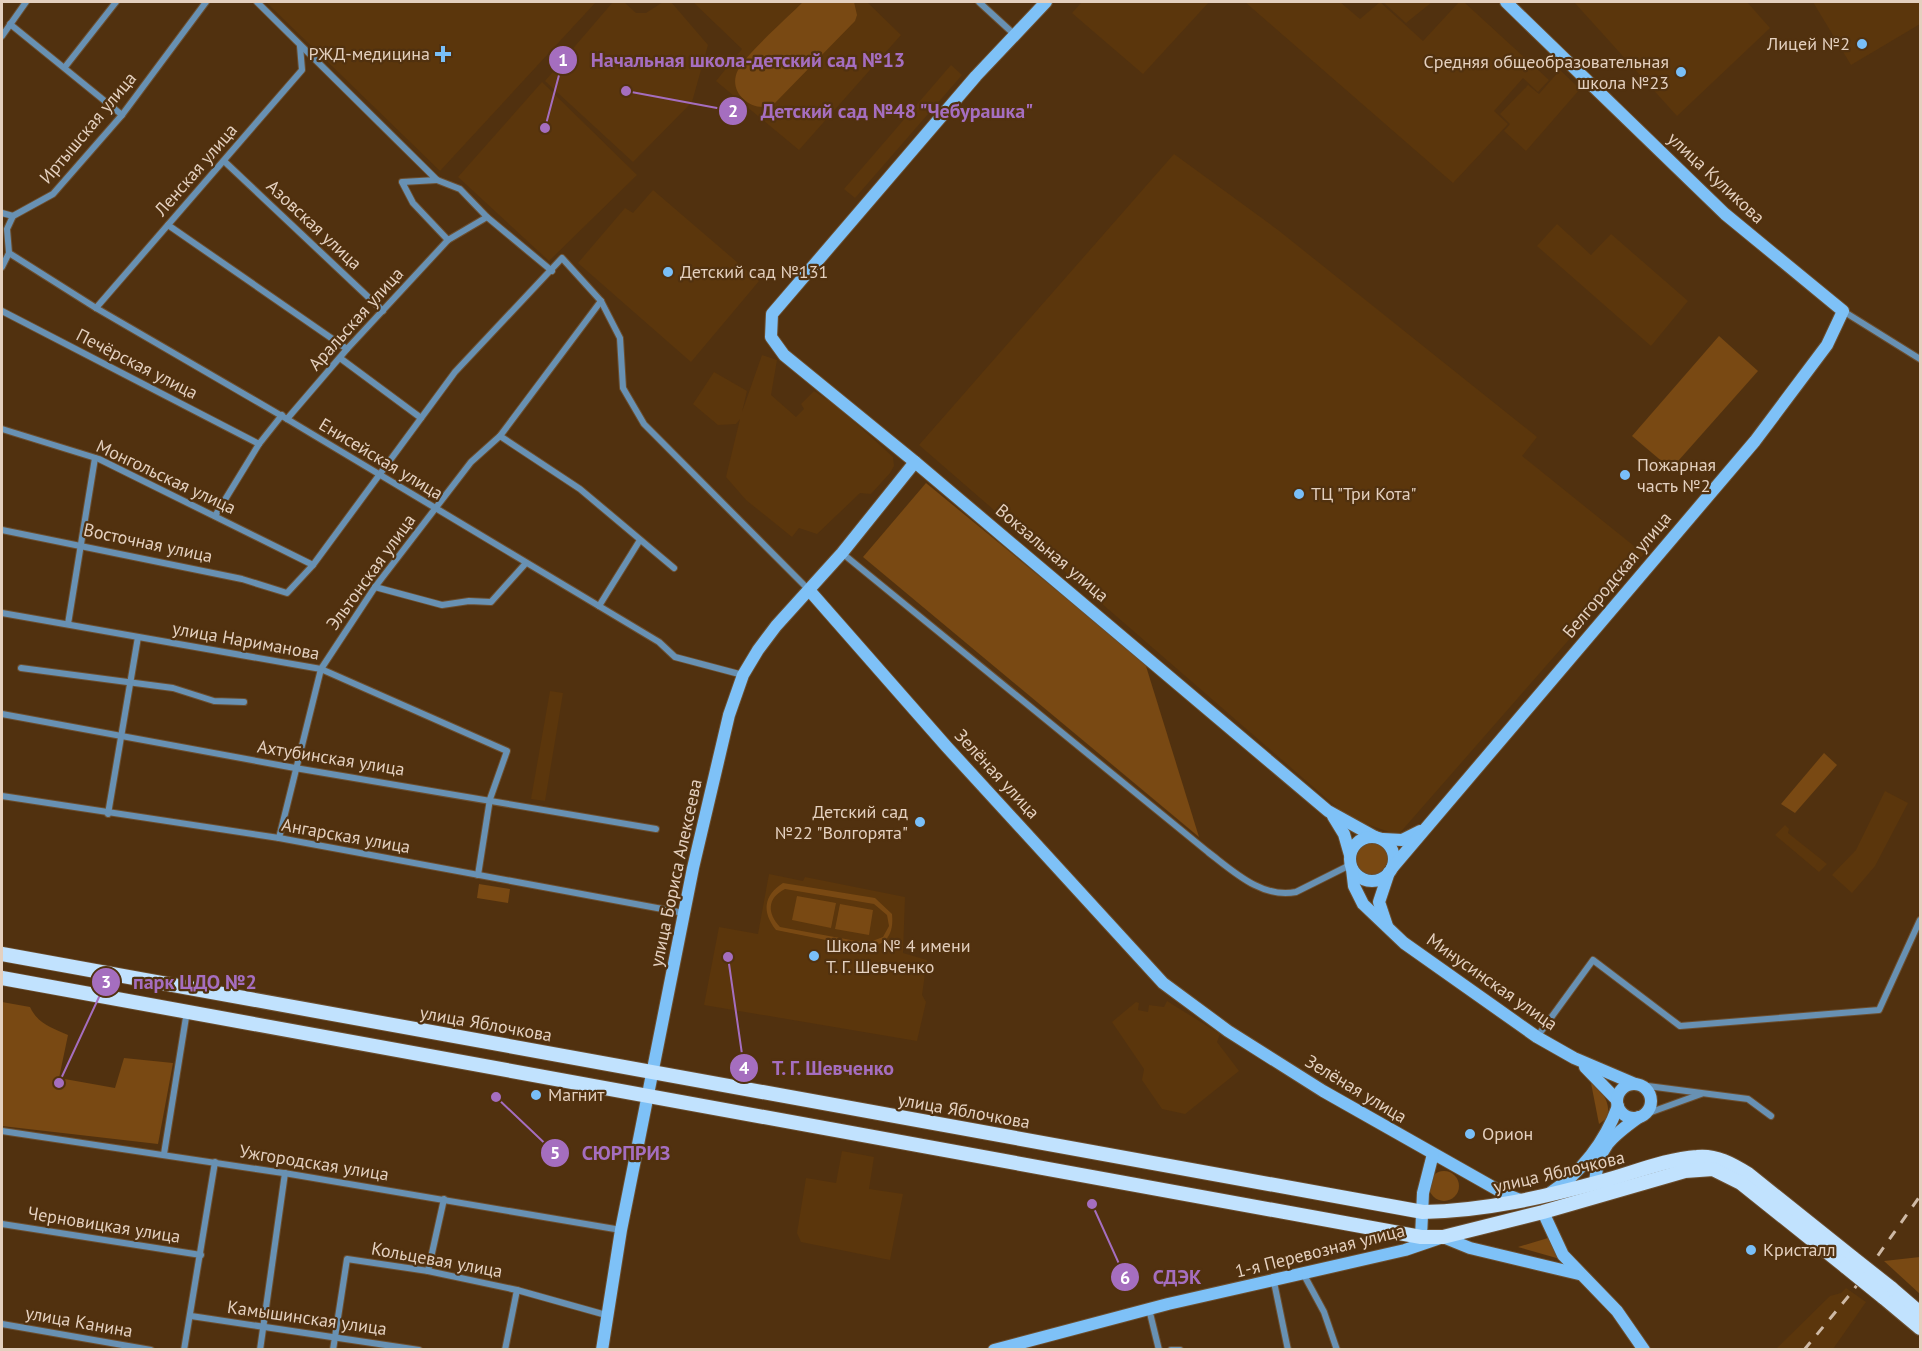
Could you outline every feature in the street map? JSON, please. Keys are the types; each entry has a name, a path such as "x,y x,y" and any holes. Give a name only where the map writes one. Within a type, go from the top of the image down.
{"main road":[{"path":"1015,35 1046,2"},
{"name":"улица Куликова","path":"1506,2 1720,209 1844,311"},
{"name":"Вокзальная улица","path":"1015,35 850,220 772,314 771,337 784,355 915,462 1328,811 1379,838"},
{"name":"Белгородская улица","path":"1390,870 1755,441 1827,345 1844,311"},
{"name":"улица Бориса Алексеева","path":"602,1350 621,1230 685,913 729,715 743,675 776,626 842,553 915,462"},
{"name":"Зелёная улица","path":"809,590 1151,971 1186,1002 1323,1091 1504,1194 1524,1202"},
{"name":"Вокзальная улица","path":"1328,811 1341,828 1351,863"},
{"name":"Белгородская улица","path":"1379,838 1404,840 1428,825"},
{"path":"1390,870 1381,879 1370,881 1360,877 1351,863 1353,846 1361,839 1379,838 1393,853 1390,870 1379,902 1390,932"},
{"name":"Минусинская улица","path":"1351,863 1354,886 1362,904 1390,932 1537,1037 1574,1058 1637,1085"},
{"name":"улица Яблочкова","path":"2,954 1423,1212 1454,1212 1524,1202 1543,1205 1595,1183 1613,1178 1683,1159 1715,1158 1748,1174 1850,1262"},
{"name":"улица Яблочкова","path":"2,978 648,1094 1421,1237 1443,1237 1543,1205 1685,1171 1713,1169 1741,1183 1850,1262"},
{"name":"Минусинская улица","path":"1574,1058 1598,1078 1618,1103"},
{"path":"1595,1183 1598,1159 1613,1137 1649,1108 1650,1099 1647,1090 1637,1085 1623,1088 1605,1136 1576,1172 1543,1205 1563,1255 1617,1311 1644,1350"},
{"path":"1618,1103 1624,1114 1641,1116"},
{"path":"1421,1237 1427,1172 1433,1154"},
{"path":"1598,1159 1613,1178"},
{"path":"1443,1237 1470,1248 1579,1274"},
{"name":"1-я Перевозная улица","path":"994,1350 1149,1309 1275,1282 1405,1250 1443,1237"},
{"path":"1850,1262 1887,1292 1920,1313"},
{"path":"1887,1292 1920,1328"}],"street":[{"path":"2,36 26,2"},
{"path":"65,67 116,2"},
{"name":"Иртышская улица","path":"13,216 53,194 76,164 122,115 206,2"},
{"path":"257,2 437,180 460,189 487,218 552,271 455,372 313,565"},
{"path":"979,2 1015,35"},
{"path":"10,24 122,115"},
{"name":"Ленская улица","path":"96,308 302,70 300,46"},
{"name":"Азовская улица","path":"225,161 383,311"},
{"path":"437,180 402,182 413,203 448,240 487,218"},
{"path":"2,213 13,216 7,229 9,253 2,267"},
{"path":"168,225 347,349"},
{"name":"Аральская улица","path":"215,516 259,444 448,240"},
{"name":"Енисейская улица","path":"9,253 96,308 285,417 599,606 658,642 675,657 743,675"},
{"name":"Зелёная улица","path":"552,271 562,258 601,302 620,338 623,388 644,424 809,590"},
{"name":"Эльтонская улица","path":"279,838 321,669 375,587 471,462 500,436 601,302"},
{"name":"Печёрская улица","path":"2,311 259,444"},
{"name":"улица Куликова","path":"1844,311 1920,359"},
{"path":"340,358 421,418"},
{"name":"Монгольская улица","path":"2,429 95,458 313,565"},
{"path":"500,436 580,489 674,568"},
{"path":"68,624 95,458"},
{"name":"Восточная улица","path":"2,530 82,544 242,579 287,593 313,565"},
{"path":"599,606 640,540"},
{"path":"842,553 1199,845 1246,880 1286,894 1296,892 1351,863"},
{"path":"375,587 442,604 469,601 491,602 526,563"},
{"name":"улица Нариманова","path":"2,613 321,669 507,751 490,800"},
{"path":"108,814 138,637"},
{"path":"21,668 173,688 214,701 244,702"},
{"name":"Ахтубинская улица","path":"2,714 295,768 656,829"},
{"name":"Ангарская улица","path":"2,796 108,814 279,838 685,913"},
{"path":"478,875 490,800"},
{"path":"1537,1037 1593,960 1680,1026 1879,1010 1920,920"},
{"path":"164,1154 187,1011"},
{"path":"1637,1085 1748,1099 1771,1116"},
{"path":"1641,1116 1701,1094"},
{"name":"Ужгородская улица","path":"2,1131 285,1173 621,1230"},
{"path":"184,1350 215,1162"},
{"path":"260,1350 285,1173"},
{"path":"428,1271 444,1199"},
{"name":"Черновицкая улица","path":"2,1224 201,1255"},
{"name":"Кольцевая улица","path":"333,1350 347,1259 428,1271 517,1290 505,1350"},
{"path":"1304,1275 1324,1312 1337,1350"},
{"path":"1275,1282 1288,1350"},
{"path":"517,1290 606,1314"},
{"path":"1149,1309 1159,1350"},
{"name":"Камышинская улица","path":"191,1316 418,1350"},
{"name":"улица Канина","path":"2,1324 151,1350"},
{"path":"1171,1350 1180,1350"}],"shaded area":[{"path":"266,2 596,2 440,171"},
{"path":"613,2 624,2 636,13 646,13 663,2 671,2 708,45 692,102 633,162 545,81"},
{"path":"693,2 867,2 901,35 799,150 716,81 742,49"},
{"path":"803,2 854,2 857,15 855,21 774,104 758,107 751,104 744,100 736,87 735,79 738,70 758,45"},
{"path":"1082,2 1209,2 1143,74 1072,13"},
{"path":"1245,2 1340,2 1360,19 1380,2 1423,41 1459,2 1464,2 1549,80 1538,92 1523,78 1494,111 1508,124 1453,183"},
{"path":"1383,2 1432,2 1406,23"},
{"name":"Средняя общеобразовательная школа №23","path":"1574,2 1747,2 1770,28 1677,116"},
{"name":"Лицей №2","path":"1813,2 1920,2 1920,24 1851,65"},
{"path":"951,65 962,75 855,198 844,189"},
{"path":"1560,70 1580,89 1526,151 1504,131 1510,124 1500,114 1528,85 1539,94"},
{"path":"542,82 637,175 549,261 458,177"},
{"name":"ТЦ \"Три Кота\"","path":"1174,154 1278,230 1537,437 1522,456 1644,554 1398,835 1349,818 919,445"},
{"name":"Детский сад №131","path":"653,190 759,281 691,362 578,263 625,208 633,213"},
{"path":"1557,224 1591,255 1611,234 1688,301 1651,346 1537,246"},
{"path":"1719,336 1758,371 1671,469 1632,436"},
{"path":"762,355 777,360 771,395 796,417 804,409 801,404 814,391 837,406 893,457 894,466 890,473 871,494 860,493 817,534 799,528 792,537 746,500 726,477 740,419 736,424 718,425 693,404 714,372 747,391 742,412"},
{"path":"926,483 1145,663 1199,837 863,557"},
{"path":"550,691 563,693 545,801 531,799"},
{"path":"1824,753 1837,765 1795,813 1781,804"},
{"path":"1885,791 1908,803 1875,866 1852,893 1832,875 1856,850"},
{"path":"1785,825 1789,829 1788,833 1827,864 1819,872 1775,835"},
{"path":"1372,843 1383,848 1388,859 1383,870 1372,875 1361,870 1356,859 1361,848"},
{"name":"Школа № 4 имени Т. Г. Шевченко","path":"769,874 803,881 805,877 905,897 903,953 927,960 922,995 926,1002 917,1041 704,1005 719,927 758,934"},
{"path":"783,883 875,898 892,914 890,933 884,941 866,948 776,930 768,917 767,905 771,893","holes":["785,889 874,904 887,915 889,926 883,937 867,943 780,927 771,911 772,901"]},
{"path":"479,884 510,889 508,903 477,898"},
{"path":"797,896 836,903 831,928 792,920"},
{"path":"840,904 873,910 869,935 835,929"},
{"path":"1167,1001 1220,1034 1217,1042 1239,1071 1185,1114 1162,1109 1142,1080 1144,1069 1112,1022 1136,1002 1139,1003 1138,1010 1148,1012 1149,1005 1164,1007"},
{"path":"2,1002 30,1007 41,1021 68,1035 59,1078 115,1088 124,1058 173,1063 158,1144 2,1126"},
{"path":"1591,1083 1602,1094 1608,1107 1607,1118 1599,1124"},
{"path":"842,1151 874,1157 869,1189 903,1194 890,1260 801,1242 797,1233 806,1178 836,1183"},
{"path":"1444,1171 1455,1175 1459,1186 1455,1197 1444,1201 1433,1197 1429,1186 1433,1175"},
{"path":"1548,1238 1560,1259 1518,1247"},
{"path":"1920,1257 1920,1294 1884,1261"},
{"path":"1846,1288 1866,1302 1833,1349 1776,1349 1830,1296 1841,1293"}],"railway":[{"path":"1804,1350 1852,1292 1920,1196"}],"place":[{"name":"Лицей №2","path":"1862,44"},
{"name":"РЖД-медицина","path":"443,54"},
{"name":"Средняя общеобразовательная школа №23","path":"1681,72"},
{"name":"Детский сад №48 \"Чебурашка\"","path":"626,91"},
{"name":"Начальная школа-детский сад №13","path":"545,128"},
{"name":"Детский сад №131","path":"668,272"},
{"name":"Пожарная часть №2","path":"1625,475"},
{"name":"ТЦ \"Три Кота\"","path":"1299,494"},
{"name":"Детский сад №22 \"Волгорята\"","path":"920,822"},
{"name":"Школа № 4 имени Т. Г. Шевченко","path":"814,956"},
{"name":"Т. Г. Шевченко","path":"728,957"},
{"name":"парк ЦДО №2","path":"59,1083"},
{"name":"Магнит","path":"536,1095"},
{"name":"СЮРПРИЗ","path":"496,1097"},
{"name":"Орион","path":"1470,1134"},
{"name":"СДЭК","path":"1092,1204"},
{"name":"Кристалл","path":"1751,1250"}]}
